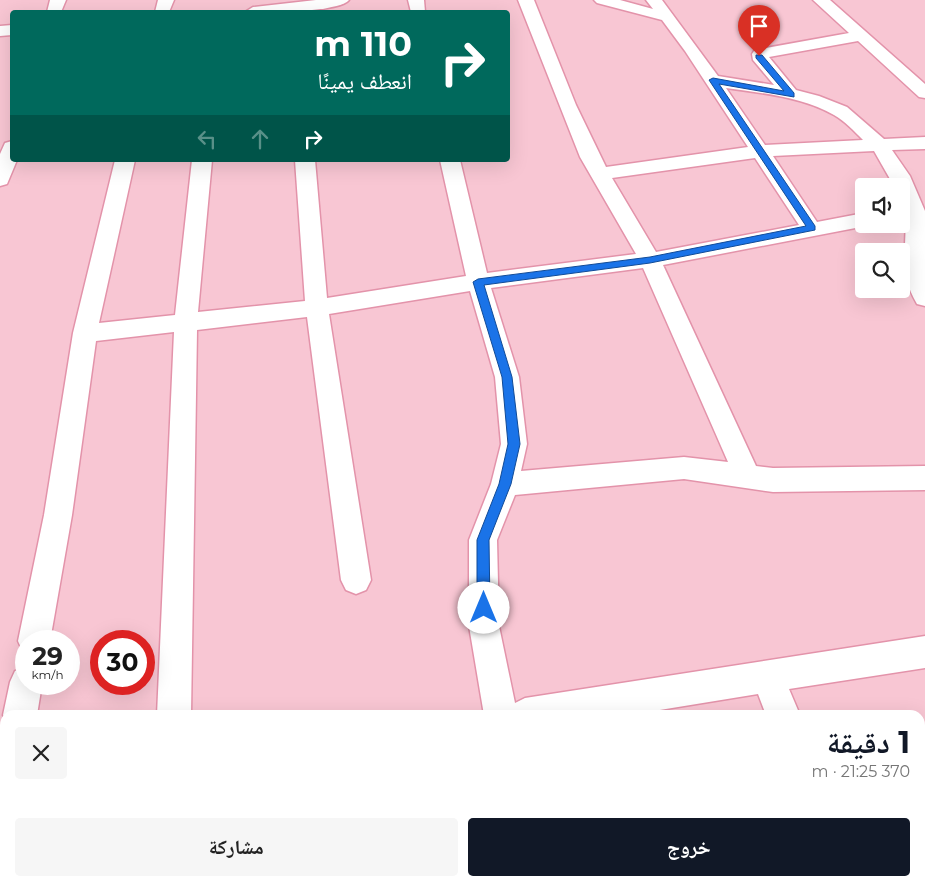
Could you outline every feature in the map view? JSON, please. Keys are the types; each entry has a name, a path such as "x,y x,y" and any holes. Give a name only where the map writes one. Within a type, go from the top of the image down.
{"street":[{"path":"269,10 340,0"},
{"path":"526,0 567,105 600,174 650,260 714,398 748,478"},
{"path":"602,0 667,17"},
{"path":"654,0 762,151 811,228"},
{"path":"825,0 860,36 925,93"},
{"path":"791,95 759,56 760,54 860,36"},
{"path":"713,80 791,95 842,112 879,145 900,176 914,212 914,264 925,298"},
{"path":"600,174 762,151 925,143"},
{"path":"0,180 10,153"},
{"path":"36,630 58,515 85,333 125,162"},
{"path":"174,710 186,321 202,162"},
{"path":"305,162 317,308 356,580"},
{"path":"450,162 478,282 507,377 514,444 505,484 483,540 484,626 500,710"},
{"path":"85,333 317,308 478,282 650,260 811,228 855,221"},
{"path":"505,484 684,468 773,480 925,478"},
{"path":"555,710 925,652"},
{"path":"767,676 781,710"},
{"path":"21,710 24,695"}],"route":[{"path":"484,608 483,540 505,484 514,444 507,377 478,282 650,260 811,228 762,151 713,80 791,95 759,56"}]}
